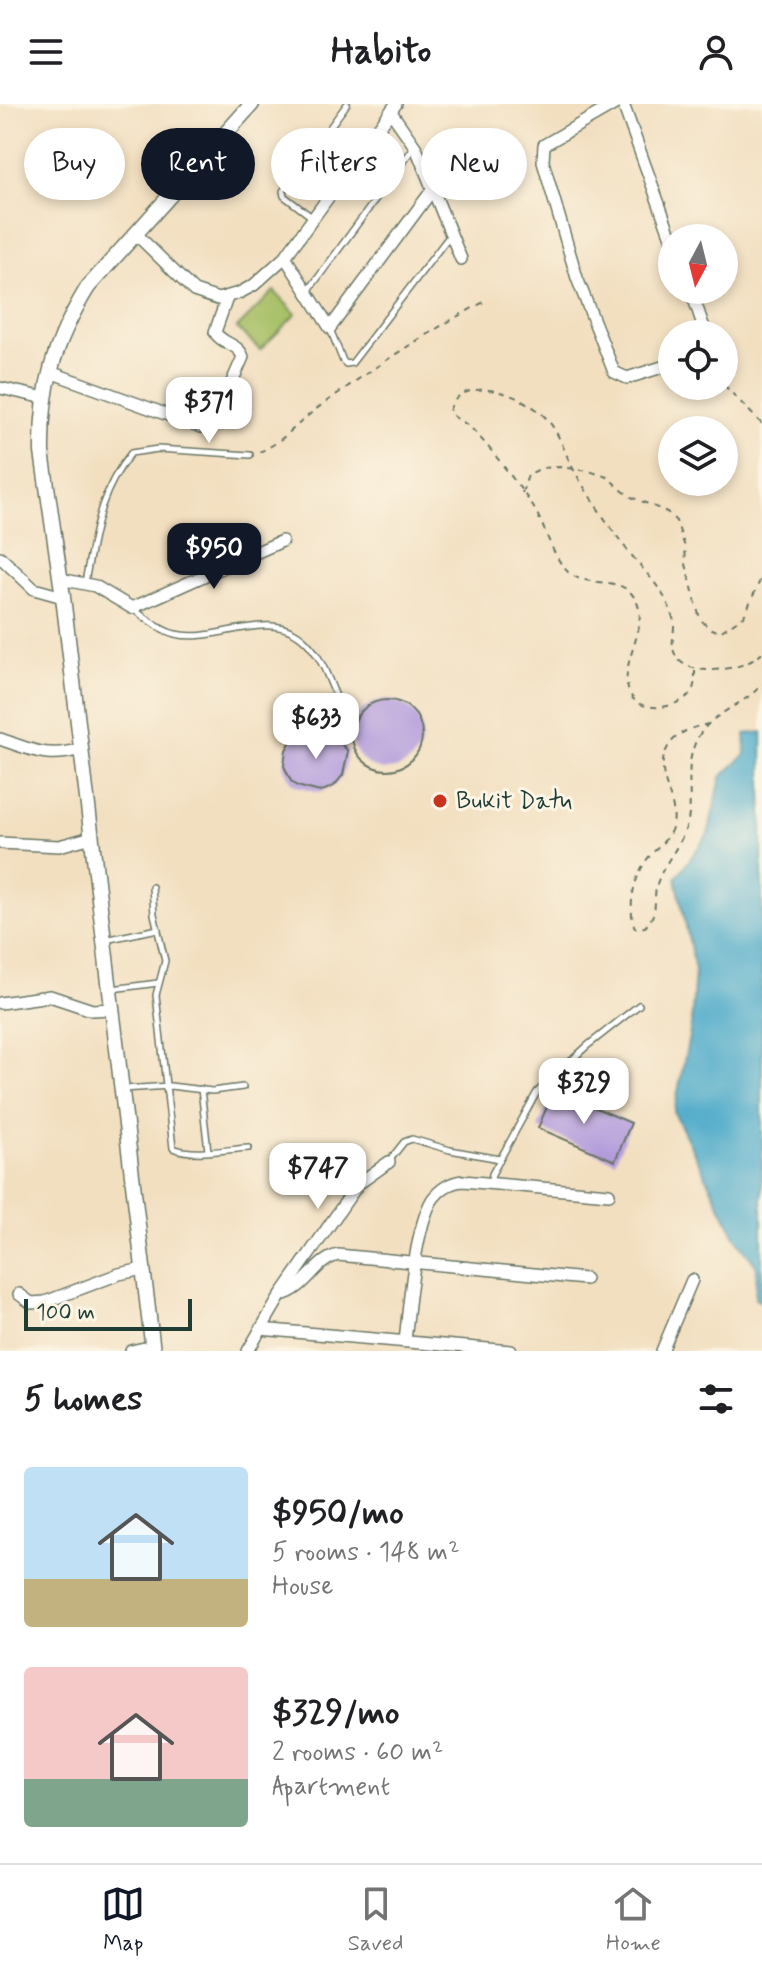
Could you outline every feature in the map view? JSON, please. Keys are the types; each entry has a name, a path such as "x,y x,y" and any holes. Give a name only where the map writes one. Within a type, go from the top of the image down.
{"street":[{"path":"131,1351 153,1348 63,597 42,452 45,398 58,343 88,287 252,104"},
{"path":"615,104 544,145 543,162 577,278 614,372 627,378 658,368"},
{"path":"623,104 666,224"},
{"path":"136,234 194,291 210,299 227,298 254,285 285,257 393,108 421,162"},
{"path":"285,257 330,328 425,200"},
{"path":"437,200 461,259"},
{"path":"50,372 201,427 212,427 243,357 239,349 218,338 215,332 227,298"},
{"path":"0,388 45,398"},
{"path":"60,579 85,582 132,608 282,541"},
{"path":"0,557 34,589 63,597"},
{"path":"0,739 47,755 81,749"},
{"path":"0,843 59,846 92,837"},
{"path":"0,1003 50,996 92,1010 112,1009"},
{"path":"248,1351 281,1295 358,1184 389,1162"},
{"path":"307,1170 351,1194"},
{"path":"405,1341 415,1261 427,1212 437,1194 455,1182 609,1194"},
{"path":"281,1295 297,1290 332,1256 415,1261 585,1279"},
{"path":"19,1294 31,1303 45,1302 119,1274 143,1269"},
{"path":"662,1351 692,1280"},
{"path":"260,1329 511,1351"}],"lane":[{"path":"313,218 284,196 283,191 347,104"},
{"path":"308,291 414,146"},
{"path":"330,328 343,361 352,363 451,234"},
{"path":"85,582 101,503 131,453 158,449 250,455"},
{"path":"132,608 162,629 180,635 253,625 282,628 295,633 313,649 344,713"},
{"path":"152,887 165,961 156,995 173,1148 179,1151 249,1148"},
{"path":"104,941 158,929"},
{"path":"110,990 158,983"},
{"path":"490,1184 500,1159 546,1081 639,1005"},
{"path":"122,1089 166,1086 212,1091 243,1087"},
{"path":"201,1089 208,1151"},
{"path":"389,1162 404,1142 412,1139 500,1159"}],"path":[{"path":"250,455 263,451 286,436 318,407 436,327 484,302"},
{"path":"695,671 694,688 669,707 634,701 628,690 629,667 639,616 632,594 622,587 580,580 568,572 536,512 498,457 470,426 449,412 451,403 463,393 485,389 524,402 547,418 564,446 573,469 623,545 656,585 674,619 671,644 679,660 695,671 721,669 757,659 762,653"},
{"path":"738,399 762,424"},
{"path":"522,493 528,475 541,468 573,469 607,477 629,496 667,512 676,521 685,547 686,564 700,619 709,628 720,632 744,616 762,576"},
{"path":"709,724 686,729 668,745 663,760 663,779 675,808 672,828 666,840 639,872 631,916 635,928 645,927 653,918 657,883 679,847 687,824 694,745 725,709 753,696 762,684"}],"green space":[{"path":"274,291 296,314 260,350 237,328"}],"water":[{"path":"762,732 762,1303 755,1298 757,1267 736,1238 674,1112 691,1026 695,970 676,878 708,834 721,777 746,754 745,734"}],"building":[{"path":"387,700 406,706 416,716 422,735 416,754 406,764 387,770 368,764 358,754 352,735 358,716 368,706"},
{"path":"309,730 333,735 348,751 343,775 334,786 320,792 297,786 284,766 290,743"},
{"path":"554,1090 631,1123 615,1161 538,1128"}],"place":[{"name":"Bukit Datu","path":"440,801"}]}
